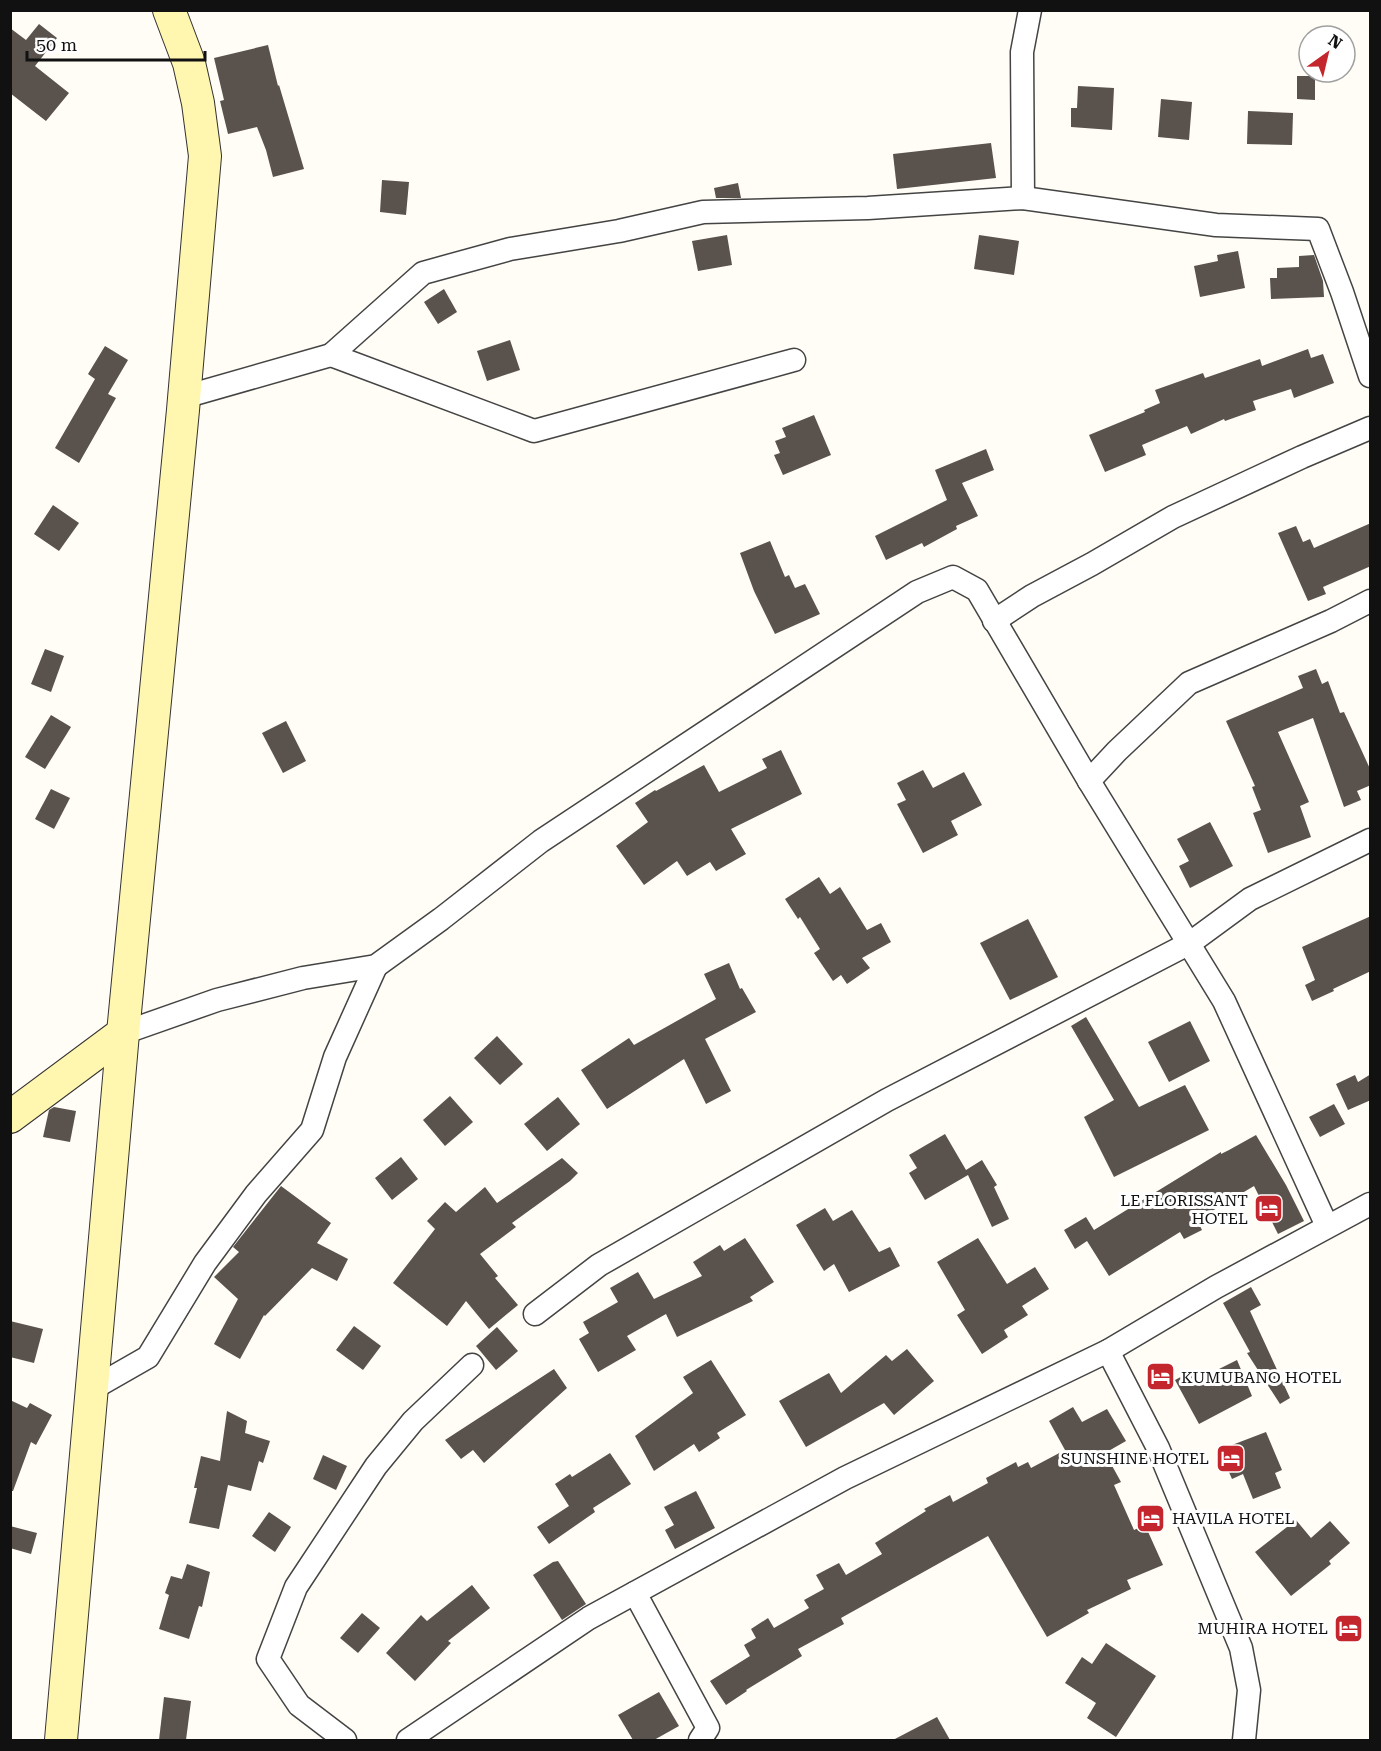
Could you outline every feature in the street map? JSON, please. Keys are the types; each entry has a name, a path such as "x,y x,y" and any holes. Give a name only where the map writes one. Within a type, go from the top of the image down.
{"main road":[{"path":"61,1740 123,1033 206,156 189,63 170,10"},
{"path":"10,1117 123,1033"}],"street":[{"path":"1023,198 1022,52 1030,10"},
{"path":"184,397 331,355 423,273 510,249 619,231 703,212 868,208 1023,198 1216,225 1318,229 1371,376"},
{"path":"331,355 534,431 794,360"},
{"path":"994,621 1032,596 1173,517 1302,457 1371,428"},
{"path":"123,1033 217,1000 303,978 376,966 541,841 917,592 953,577 977,590 1089,781 1224,1001 1327,1226"},
{"path":"1089,781 1117,751 1189,683 1331,621 1371,601"},
{"path":"535,1314 599,1265 857,1118 1190,943 1250,899 1371,840"},
{"path":"92,1389 148,1357 205,1263 255,1194 312,1130 335,1058 376,966"},
{"path":"408,1740 589,1618 845,1478 1108,1351 1216,1287 1371,1204"},
{"path":"1108,1351 1158,1448 1241,1648 1249,1690 1244,1740"},
{"path":"345,1740 299,1705 268,1659 296,1587 376,1466 413,1421 472,1365"},
{"path":"635,1593 708,1728 700,1740"}],"building":[{"path":"39,24 57,38 35,66 69,93 46,121 10,93 10,28 26,40"},
{"path":"268,45 278,86 304,169 273,177 257,127 228,134 220,101 224,100 214,58"},
{"path":"1297,84 1315,84 1315,100 1297,99"},
{"path":"1078,86 1114,88 1112,130 1071,127 1071,108 1077,108"},
{"path":"1161,99 1192,102 1189,140 1158,137"},
{"path":"1248,111 1293,113 1292,145 1247,144"},
{"path":"991,143 996,178 897,189 893,154"},
{"path":"382,180 409,182 406,215 380,212"},
{"path":"738,183 741,198 716,198 714,188"},
{"path":"727,235 732,265 698,271 692,241"},
{"path":"979,235 1019,241 1014,275 974,269"},
{"path":"1238,251 1245,288 1200,297 1194,266 1218,261 1217,255"},
{"path":"1314,255 1323,281 1324,297 1271,299 1270,278 1277,278 1277,268 1299,267 1299,256"},
{"path":"444,289 457,312 438,324 424,302"},
{"path":"510,340 520,370 487,381 477,351"},
{"path":"105,346 128,360 108,394 116,398 79,463 55,448 95,379 88,374"},
{"path":"1308,349 1311,358 1323,354 1334,383 1294,398 1291,389 1253,401 1256,410 1225,421 1224,419 1191,434 1187,426 1142,445 1146,455 1105,472 1089,435 1145,412 1144,410 1160,403 1155,390 1203,373 1205,378 1260,359 1262,366"},
{"path":"814,415 831,455 783,475 774,455 780,453 775,441 786,437 782,428"},
{"path":"986,449 994,470 962,483 978,516 956,526 957,529 924,547 922,543 886,560 875,536 947,500 935,470"},
{"path":"53,505 79,523 59,551 34,534"},
{"path":"1371,523 1371,566 1323,587 1326,594 1308,601 1278,533 1296,526 1303,542 1310,539 1314,548"},
{"path":"770,541 785,577 789,575 795,588 805,584 820,614 775,634 754,591 740,553"},
{"path":"45,649 64,656 51,692 31,684"},
{"path":"1316,669 1322,684 1328,681 1340,713 1344,712 1371,771 1371,785 1357,791 1361,800 1344,807 1313,718 1278,732 1309,802 1300,806 1311,837 1268,853 1253,813 1261,810 1252,787 1255,786 1226,721 1303,688 1298,676"},
{"path":"51,715 71,727 45,769 25,757"},
{"path":"286,721 306,761 283,773 262,733"},
{"path":"781,750 802,794 731,829 746,854 716,871 710,862 687,876 677,861 644,885 616,846 648,822 635,803 704,765 719,792 767,768 762,759"},
{"path":"923,770 933,788 964,772 982,805 951,821 958,835 923,853 897,804 906,800 897,783"},
{"path":"51,789 70,798 54,829 35,819"},
{"path":"1210,822 1233,866 1190,888 1179,866 1189,861 1177,839"},
{"path":"819,877 830,894 840,887 867,930 881,923 891,942 862,958 870,968 847,984 841,975 833,981 814,953 820,949 800,917 798,919 785,899"},
{"path":"1371,916 1371,971 1312,1001 1305,985 1315,980 1302,947"},
{"path":"1028,919 1058,977 1010,1000 980,943"},
{"path":"729,963 740,989 742,988 756,1012 705,1039 731,1091 706,1104 684,1059 607,1109 581,1070 629,1038 634,1045 716,999 704,974"},
{"path":"1086,1017 1139,1107 1185,1085 1209,1130 1114,1177 1084,1117 1114,1100 1071,1026"},
{"path":"1190,1021 1210,1061 1169,1082 1148,1042"},
{"path":"497,1036 523,1064 500,1085 474,1058"},
{"path":"1371,1074 1371,1100 1348,1110 1336,1084 1355,1075 1358,1082"},
{"path":"450,1096 473,1122 445,1146 423,1120"},
{"path":"558,1097 580,1124 547,1151 524,1124"},
{"path":"1334,1104 1345,1124 1320,1137 1309,1117"},
{"path":"54,1107 76,1111 70,1142 43,1137 49,1110"},
{"path":"945,1134 966,1170 982,1160 997,1185 994,1187 1009,1219 992,1227 968,1175 925,1200 909,1173 917,1168 909,1155"},
{"path":"1256,1135 1286,1185 1304,1221 1278,1234 1254,1186 1197,1220 1202,1230 1184,1239 1180,1232 1109,1276 1087,1241 1075,1249 1064,1230 1086,1217 1094,1230 1221,1152 1221,1154"},
{"path":"401,1157 418,1179 392,1200 375,1178"},
{"path":"562,1158 578,1173 512,1223 516,1227 480,1254 498,1276 495,1278 518,1305 489,1329 466,1301 447,1326 393,1283 435,1229 427,1221 445,1202 456,1212 485,1187 497,1203"},
{"path":"281,1186 331,1223 317,1243 348,1259 337,1281 312,1268 264,1315 240,1359 214,1344 238,1299 214,1277 239,1252 233,1247"},
{"path":"825,1208 833,1221 852,1210 879,1252 890,1247 900,1266 849,1292 834,1264 824,1271 796,1225"},
{"path":"745,1238 774,1282 750,1297 753,1301 677,1337 666,1314 627,1336 636,1350 598,1372 579,1339 589,1333 583,1322 618,1302 610,1288 638,1272 654,1299 702,1276 693,1262 720,1245 724,1251"},
{"path":"978,1238 1007,1284 1035,1267 1049,1289 1022,1306 1028,1315 1004,1330 1008,1337 982,1354 957,1315 965,1310 937,1262"},
{"path":"1251,1287 1261,1305 1250,1311 1290,1398 1280,1404 1247,1353 1250,1352 1223,1303"},
{"path":"10,1321 43,1329 34,1363 10,1357"},
{"path":"354,1326 381,1346 363,1370 336,1350"},
{"path":"497,1327 518,1351 496,1370 476,1346"},
{"path":"907,1349 934,1381 894,1415 884,1403 806,1447 779,1401 829,1373 841,1393 886,1355 892,1361"},
{"path":"711,1360 746,1415 717,1433 720,1438 699,1452 694,1444 654,1471 635,1436 693,1393 683,1377"},
{"path":"1237,1360 1252,1396 1199,1424 1175,1380 1194,1370 1199,1379"},
{"path":"554,1369 567,1388 484,1463 473,1450 461,1459 445,1440"},
{"path":"10,1400 27,1408 30,1403 52,1415 36,1445 31,1442 13,1491 10,1491"},
{"path":"1073,1407 1082,1422 1107,1409 1126,1441 1105,1453 1121,1482 1114,1485 1134,1530 1145,1525 1163,1565 1127,1580 1131,1589 1087,1610 1089,1613 1047,1637 988,1536 841,1618 844,1624 798,1649 802,1656 726,1705 710,1681 750,1656 744,1645 756,1638 751,1629 768,1618 774,1628 809,1608 804,1600 824,1589 816,1575 839,1563 846,1575 882,1554 875,1543 926,1511 924,1509 950,1495 953,1502 988,1483 986,1478 1016,1462 1018,1467 1028,1462 1031,1468 1065,1450 1049,1421"},
{"path":"227,1411 247,1421 245,1433 270,1441 263,1463 259,1461 251,1491 228,1485 219,1529 189,1523 201,1456 220,1461"},
{"path":"1266,1432 1282,1470 1275,1473 1281,1488 1253,1499 1243,1474 1232,1479 1224,1461 1237,1457 1232,1445"},
{"path":"610,1453 631,1484 593,1508 595,1512 549,1544 537,1527 569,1506 555,1484 570,1474 572,1477"},
{"path":"323,1455 347,1466 336,1490 313,1479"},
{"path":"696,1491 715,1528 675,1549 665,1530 674,1525 664,1507"},
{"path":"269,1512 291,1527 275,1552 252,1536"},
{"path":"1296,1520 1311,1538 1330,1521 1350,1543 1329,1561 1331,1564 1291,1596 1255,1552"},
{"path":"10,1526 37,1533 31,1554 10,1548"},
{"path":"558,1561 586,1604 562,1620 533,1575"},
{"path":"187,1564 210,1572 202,1607 199,1606 189,1639 159,1629 169,1595 165,1593 171,1576 182,1579"},
{"path":"472,1585 490,1608 448,1641 451,1643 415,1681 386,1653 421,1615 427,1621"},
{"path":"362,1613 380,1628 358,1653 340,1638"},
{"path":"1106,1643 1156,1676 1116,1737 1087,1718 1096,1703 1065,1683 1082,1657 1092,1664"},
{"path":"659,1692 679,1726 654,1740 633,1740 618,1715"},
{"path":"164,1697 191,1701 186,1740 159,1740"},
{"path":"937,1717 950,1740 893,1740"}],"place":[{"name":"LE FLORISSANT HOTEL","path":"1269,1209"},
{"name":"KUMUBANO HOTEL","path":"1160,1377"},
{"name":"SUNSHINE HOTEL","path":"1230,1458"},
{"name":"HAVILA HOTEL","path":"1151,1518"},
{"name":"MUHIRA HOTEL","path":"1349,1628"}]}
